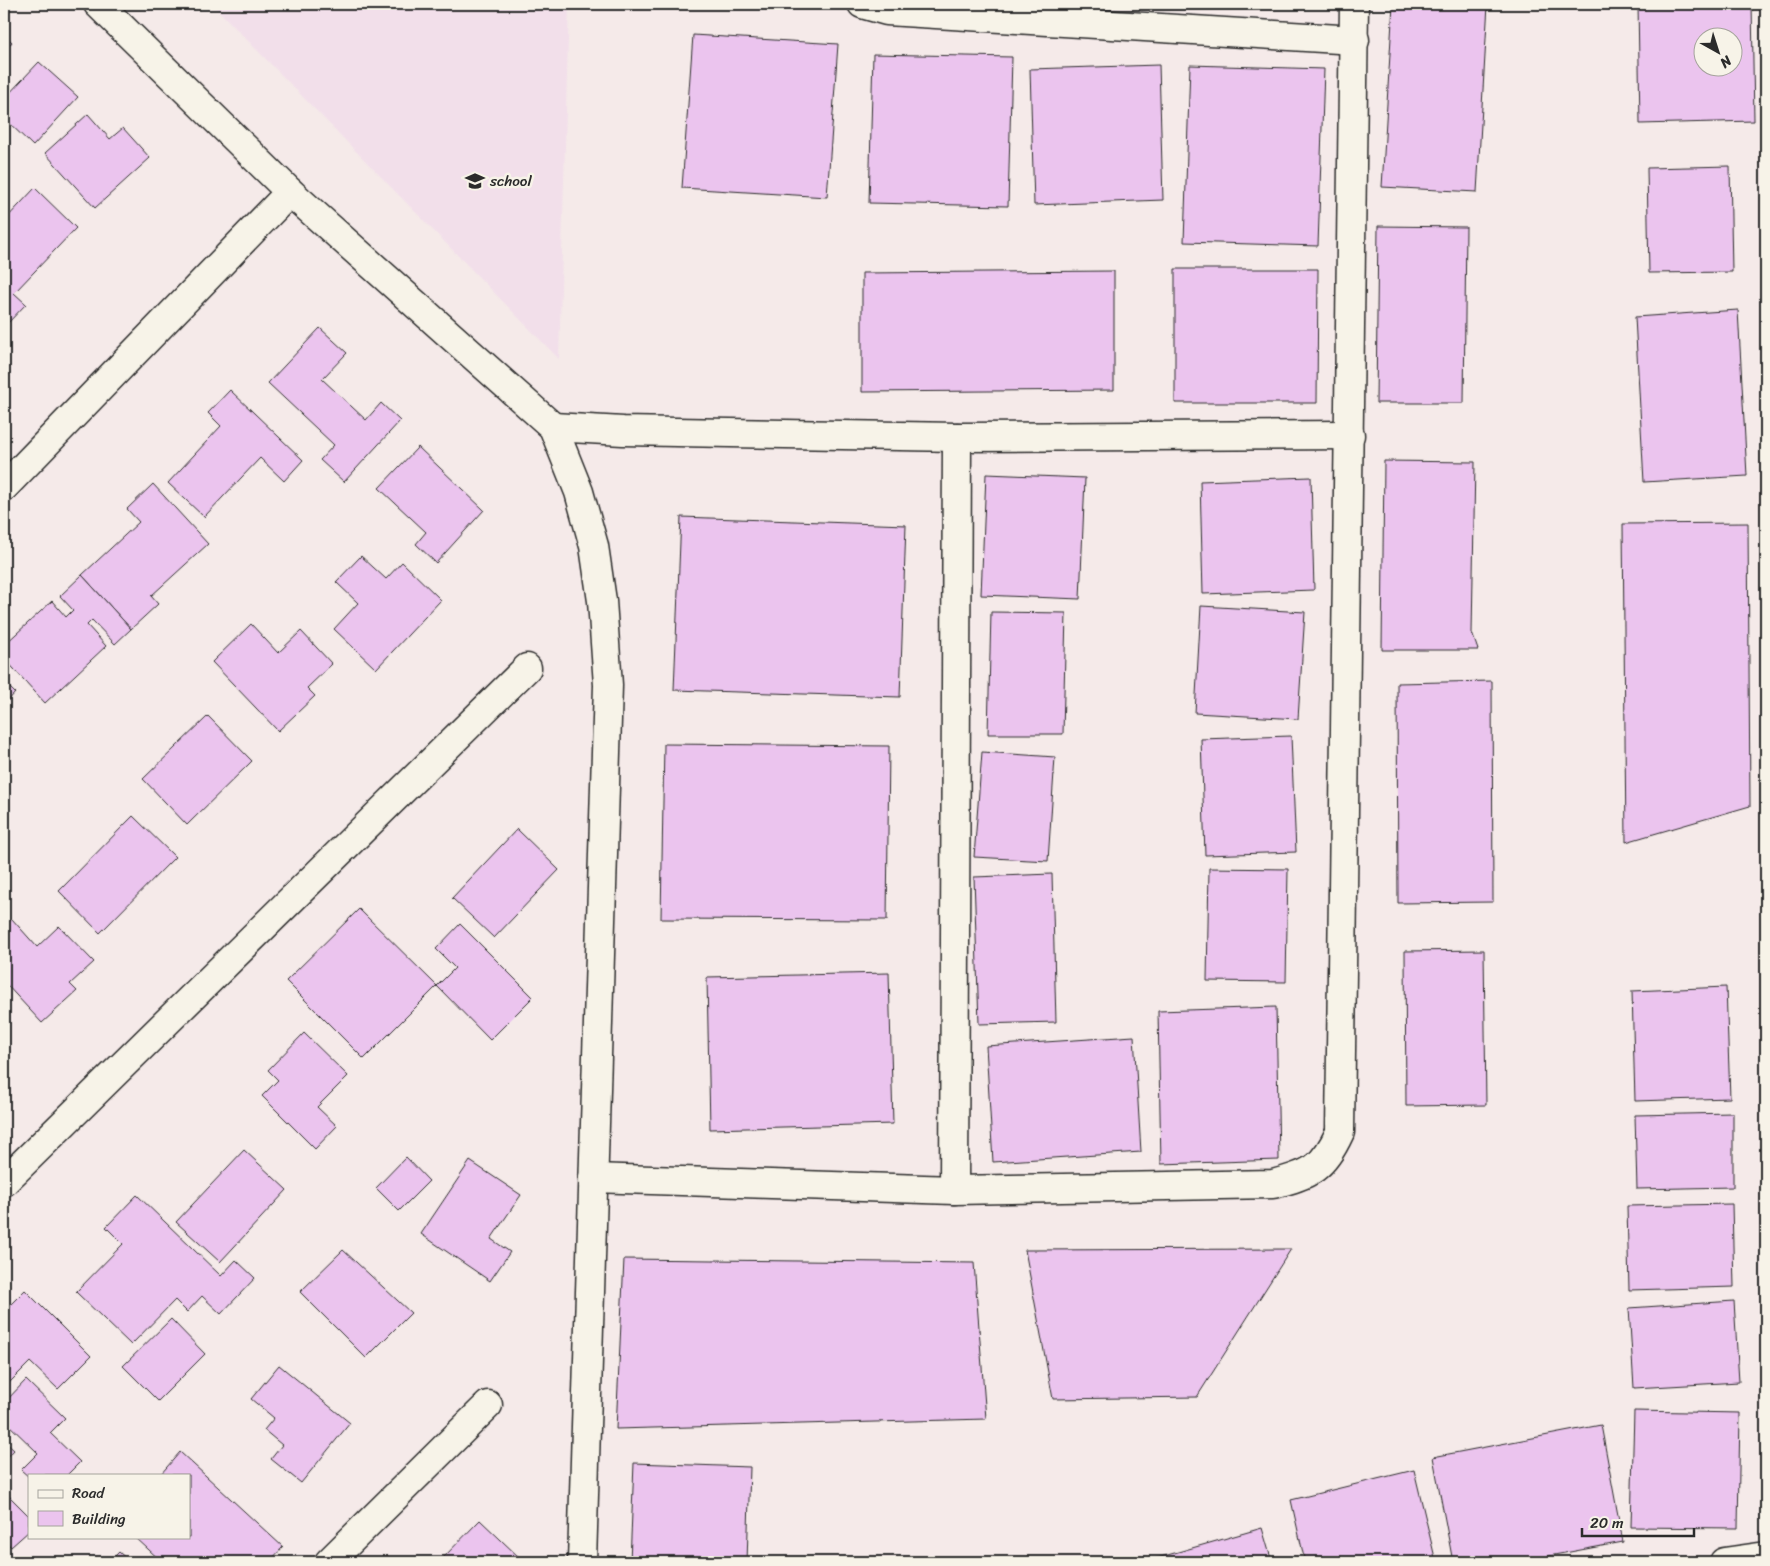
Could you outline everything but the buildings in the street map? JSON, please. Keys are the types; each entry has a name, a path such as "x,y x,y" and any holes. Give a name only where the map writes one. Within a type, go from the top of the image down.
{"street":[{"path":"98,4 290,192 553,427 579,492 594,546 602,601 608,685 582,1562"},
{"path":"862,4 887,11 1355,40"},
{"path":"593,1178 954,1190 1273,1184 1306,1176 1329,1155 1340,1132 1354,4"},
{"path":"4,487 290,192"},
{"path":"553,427 623,432 957,437 1350,435"},
{"path":"954,1190 957,437"},
{"path":"4,1182 527,668"},
{"path":"329,1562 488,1405"},
{"path":"1724,1562 1766,1556"}],"shaded area":[{"name":"school","path":"212,4 569,4 559,359"}],"place":[{"name":"school","path":"475,181"}]}
